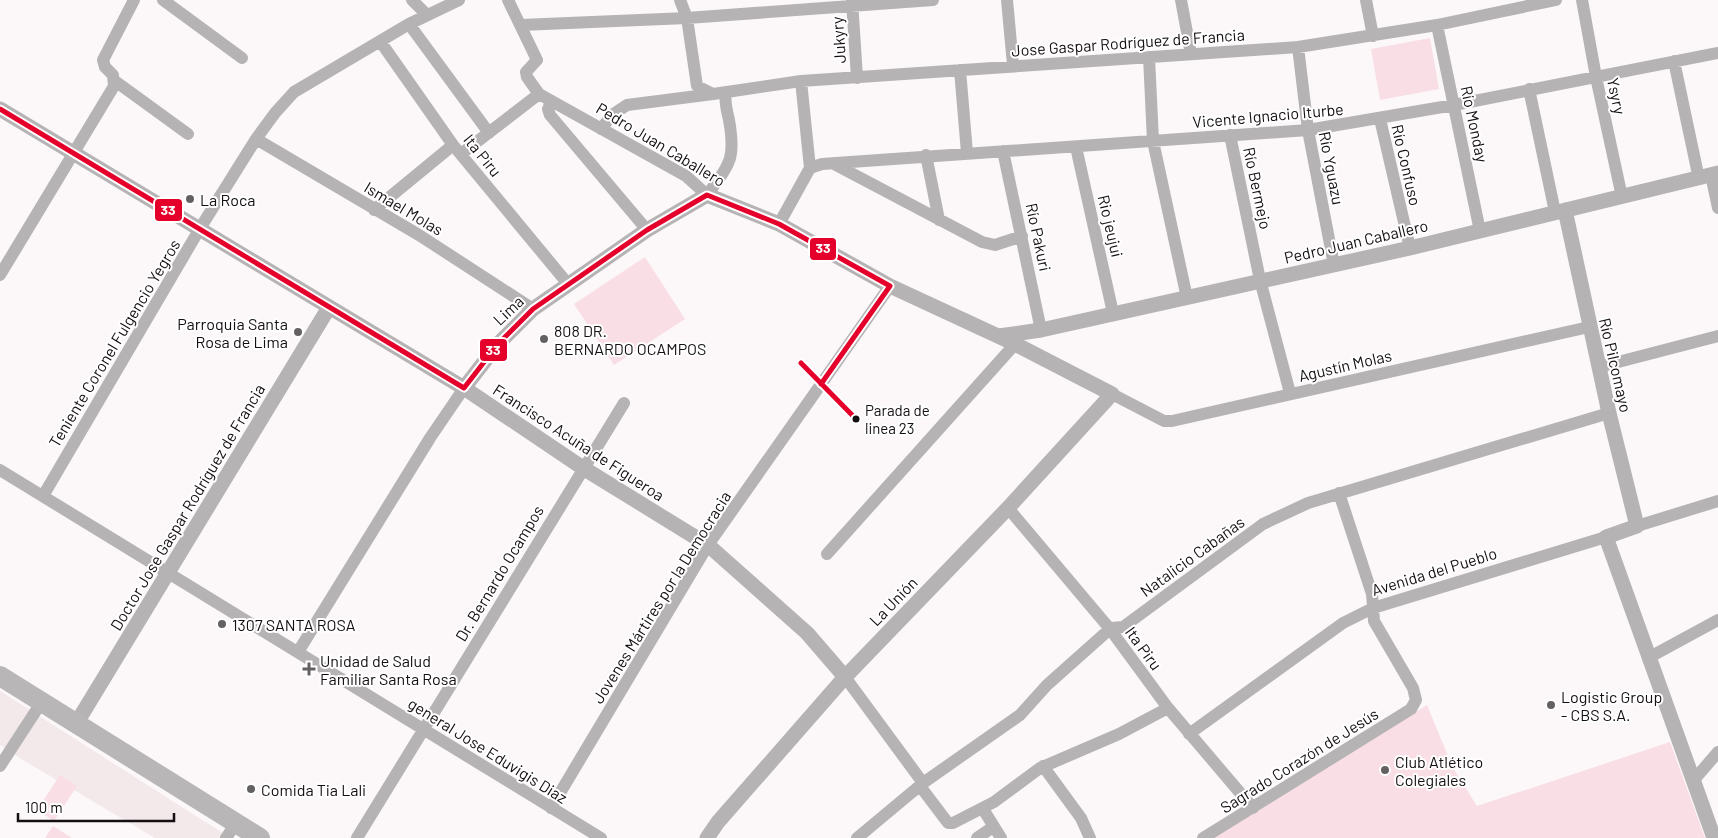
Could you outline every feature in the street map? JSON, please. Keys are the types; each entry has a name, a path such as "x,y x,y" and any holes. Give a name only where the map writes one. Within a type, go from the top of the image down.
{"main road":[{"path":"0,676 76,724 231,830 260,838"}],"street":[{"path":"0,275 114,86 113,75 103,60 134,0"},
{"path":"163,0 242,58"},
{"path":"412,0 427,15"},
{"name":"Teniente Coronel Fulgencio Yegros","path":"42,496 199,230 256,139 294,92 409,24 459,0"},
{"path":"374,210 457,150 488,133 539,94 527,77 526,72 537,60 508,0"},
{"path":"680,0 687,18 696,82 700,88 719,93"},
{"path":"521,25 687,18 852,3 933,0"},
{"path":"1007,0 1013,65"},
{"path":"1181,0 1191,54"},
{"path":"1366,0 1373,36"},
{"name":"Jose Gaspar Rodríguez de Francia","path":"601,129 612,115 627,105 801,81 1298,47 1437,25 1514,4 1556,0"},
{"name":"Ysyry","path":"1582,0 1596,77 1622,197"},
{"name":"Jukyry","path":"852,3 857,78"},
{"path":"409,24 488,133"},
{"name":"Río Monday","path":"1437,25 1480,230"},
{"name":"Ita Piru","path":"380,41 457,150 568,284"},
{"name":"Río Yguazu","path":"1298,47 1308,130 1334,265"},
{"name":"Vicente Ignacio Iturbe","path":"813,167 926,155 1076,147 1308,130 1380,119 1718,53"},
{"path":"1149,57 1153,140 1186,298"},
{"path":"1674,61 1718,208"},
{"path":"960,70 966,153"},
{"path":"115,81 188,134"},
{"path":"779,224 813,167 801,81"},
{"name":"Río Pilcomayo","path":"1528,89 1599,367 1637,526"},
{"name":"Lima","path":"298,652 430,438 464,388 498,344 534,309 568,284 647,230 707,195 728,166 732,153 719,93"},
{"name":"Pedro Juan Caballero","path":"539,94 686,176 707,195 779,224 890,286 999,336 1112,394"},
{"path":"552,101 548,109 550,114 647,230"},
{"name":"Francisco Acuña de Figueroa","path":"0,109 328,309 464,388 583,468 708,545 806,633 845,676 948,823 953,823 983,809"},
{"name":"Río Confuso","path":"1380,119 1410,248"},
{"name":"Río Bermejo","path":"1230,135 1260,280 1290,393"},
{"name":"Ismael Molas","path":"256,139 419,235 534,309"},
{"name":"Rio jeujui","path":"1076,147 1113,313"},
{"name":"Río Pakuri","path":"1003,151 1041,330"},
{"path":"926,155 939,220"},
{"path":"834,164 988,244 995,244 1022,236"},
{"name":"Pedro Juan Caballero","path":"999,336 1041,330 1410,248 1709,176"},
{"name":"Jovenes Mártires por la Democracia","path":"552,808 708,545 890,286"},
{"name":"Doctor Jose Gaspar Rodríguez de Francia","path":"76,724 328,309"},
{"name":"Agustín Molas","path":"1112,394 1166,421 1589,327"},
{"path":"1599,367 1718,336"},
{"path":"828,554 1015,344"},
{"name":"La Unión","path":"706,838 845,676 1008,508 1112,394"},
{"name":"Dr. Bernardo Ocampos","path":"357,838 624,403"},
{"name":"Natalicio Cabañas","path":"857,838 921,784 1020,715 1048,684 1110,629 1123,627 1263,524 1308,503 1339,493 1609,413"},
{"name":"general Jose Eduvigis Diaz","path":"0,470 601,838"},
{"path":"1339,493 1372,594 1373,608"},
{"name":"Avenida del Pueblo","path":"1189,734 1343,623 1373,608 1718,501"},
{"name":"Ita Piru","path":"1008,508 1110,629 1189,734 1253,808"},
{"path":"1606,537 1714,838"},
{"name":"Sagrado Corazón de Jesús","path":"1203,838 1411,709 1416,700 1414,688 1376,625 1373,608"},
{"path":"1648,658 1718,620"},
{"path":"0,766 40,703"},
{"path":"1001,838 983,809 1043,766 1120,734 1168,708"},
{"path":"1693,781 1718,752"},
{"path":"1043,766 1081,818 1090,838"},
{"path":"977,838 993,826"}],"shaded area":[{"path":"1430,38 1439,89 1380,100 1371,49"},
{"path":"645,257 685,319 614,365 574,304"},
{"path":"0,691 231,838 155,838 23,760 0,745"},
{"name":"Club Atlético Colegiales","path":"1427,705 1453,768 1477,806 1670,742 1705,838 1209,838"},
{"path":"60,775 77,786 54,821 37,810"},
{"path":"53,826 72,838 45,838"}],"transit line":[{"name":"33","path":"0,109 464,388 498,344 533,309 647,230 707,195 779,224 890,286 821,384"},
{"name":"33","path":"801,363 856,419"}],"place":[{"name":"La Roca","path":"190,199"},
{"name":"Parroquia Santa Rosa de Lima","path":"298,332"},
{"name":"808 DR. BERNARDO OCAMPOS","path":"544,339"},
{"name":"Parada de linea 23","path":"856,419"},
{"name":"1307 SANTA ROSA","path":"222,624"},
{"name":"Unidad de Salud Familiar Santa Rosa","path":"309,669"},
{"name":"Logistic Group - CBS S.A.","path":"1551,705"},
{"name":"Club Atlético Colegiales","path":"1385,770"},
{"name":"Comida Tia Lali","path":"251,789"}]}
